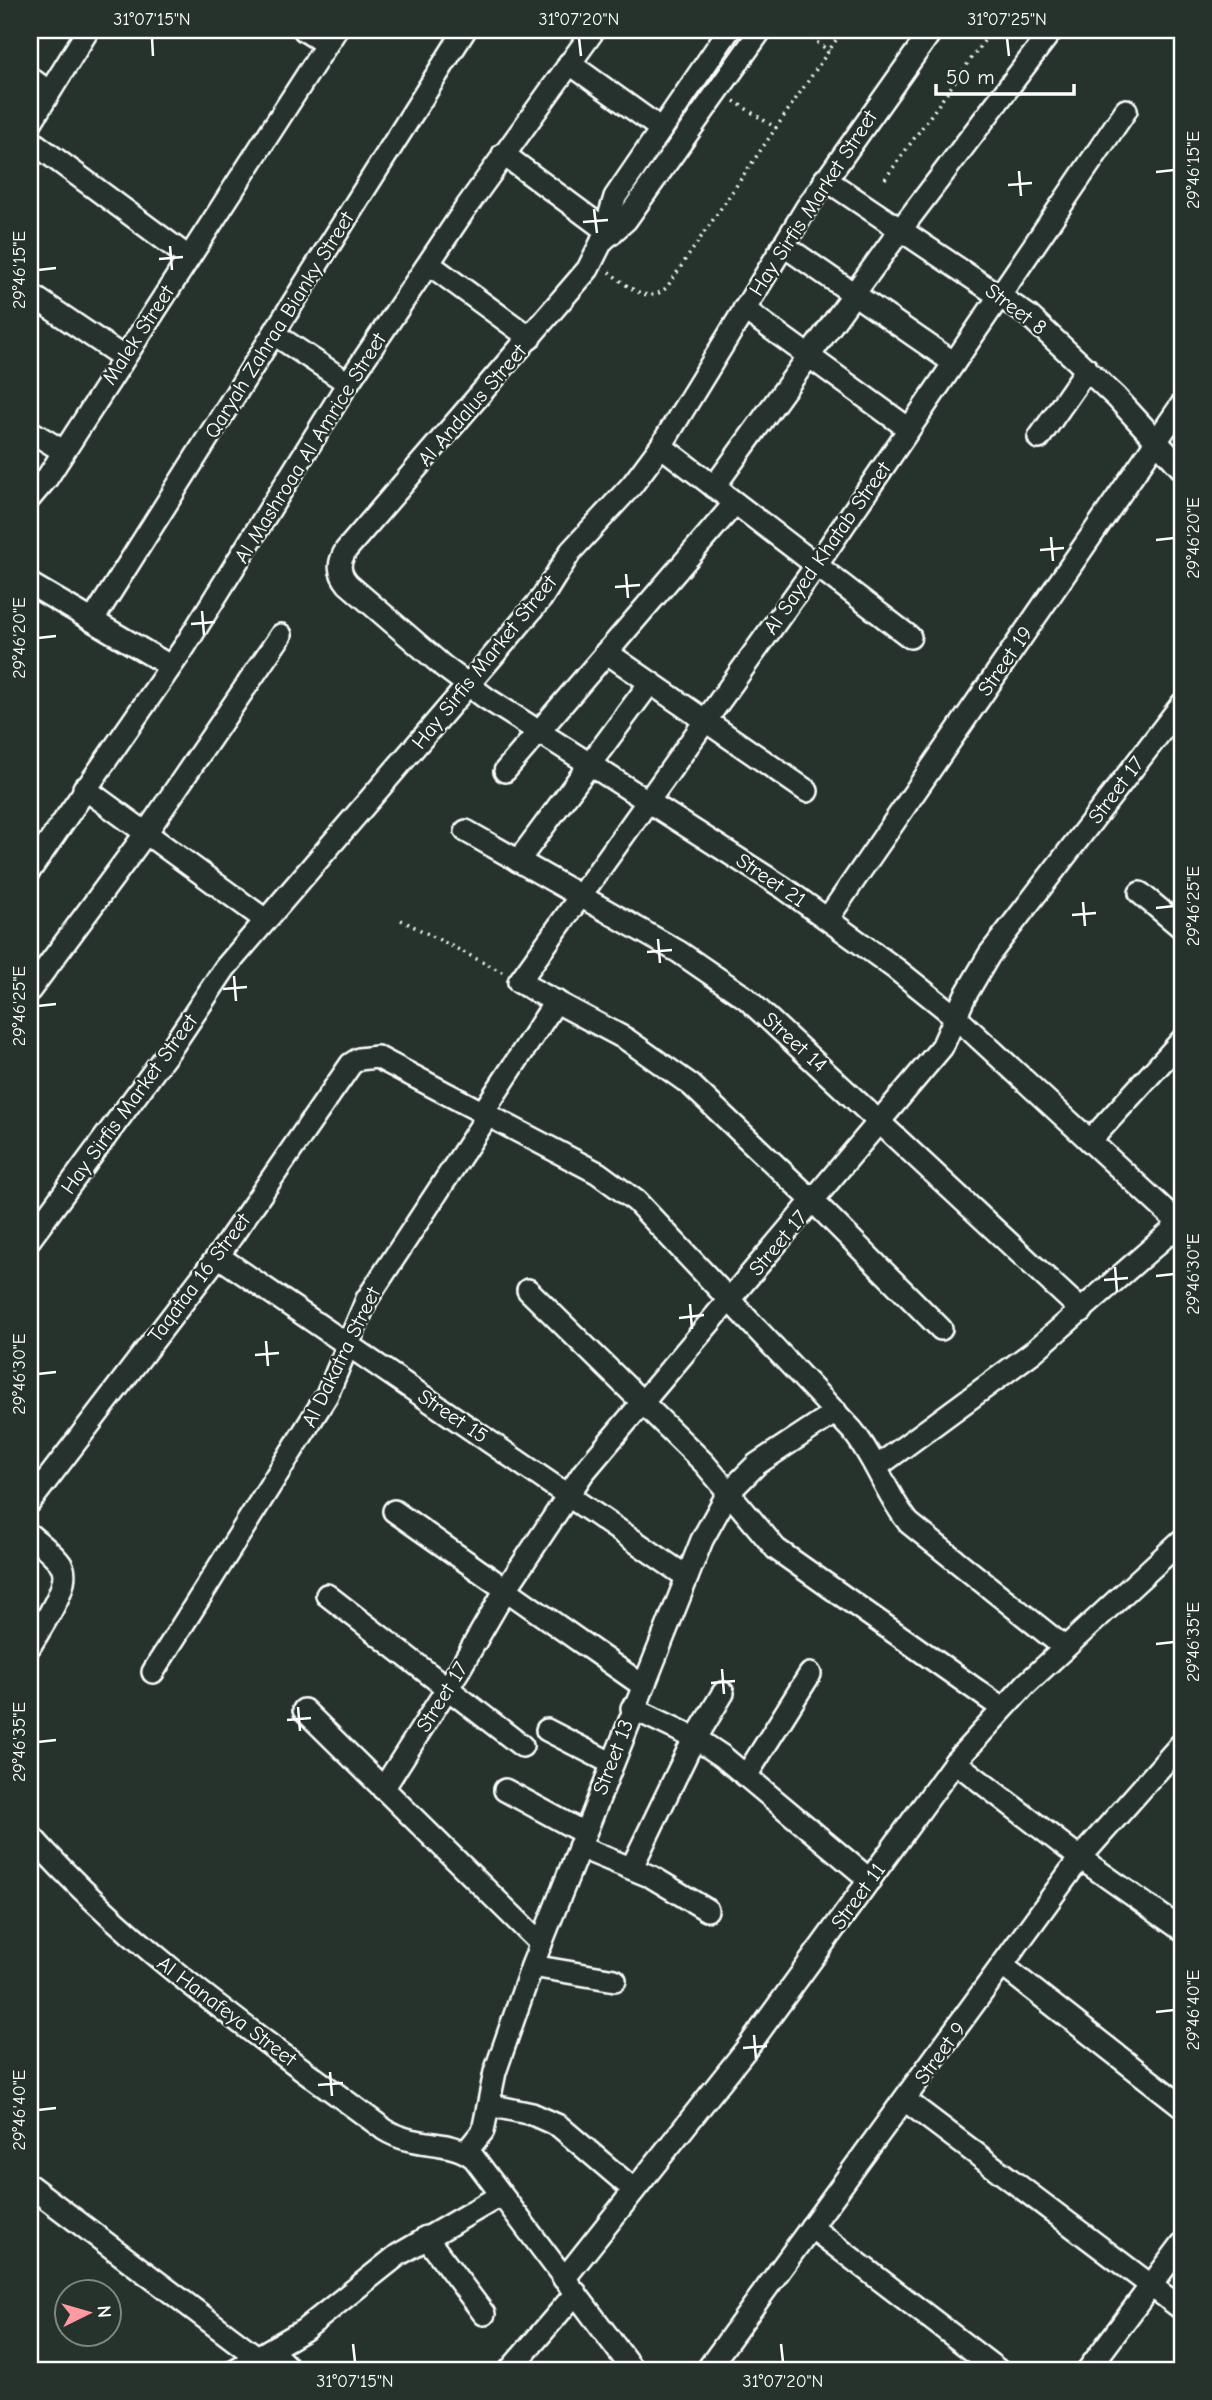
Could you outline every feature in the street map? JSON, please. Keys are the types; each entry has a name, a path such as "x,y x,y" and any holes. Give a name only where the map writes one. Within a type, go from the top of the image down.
{"street":[{"path":"30,124 88,30"},
{"path":"304,30 331,37"},
{"name":"Qaryah Zahraa Bianky Street","path":"93,620 465,30"},
{"name":"Al Mashroaa Al Amrice Street","path":"30,870 170,666 348,383 503,154 594,30"},
{"path":"732,30 743,38 757,35"},
{"name":"Al Andalus Street","path":"339,568 342,556 355,539 530,338 593,261 606,235 615,197 732,30"},
{"name":"Hay Sirfis Market Street","path":"30,1239 174,1044 225,968 264,919 468,685 541,598 571,551 632,485 661,446 825,179 932,30"},
{"path":"714,487 901,229 1052,30"},
{"name":"Al Andalus Street","path":"606,235 626,220 757,35"},
{"name":"Malek Street","path":"30,498 331,37"},
{"path":"569,63 661,129"},
{"path":"30,78 49,92"},
{"name":"Al Sayed Khatab Street","path":"519,982 816,566 1126,110"},
{"path":"30,140 188,257"},
{"path":"503,154 606,235"},
{"path":"639,162 645,179 658,175"},
{"name":"Street 8","path":"825,179 1000,294 1087,369 1182,470"},
{"path":"783,245 954,363"},
{"path":"429,264 530,338"},
{"path":"30,294 123,357"},
{"path":"744,309 909,429"},
{"path":"274,334 348,383"},
{"path":"1038,438 1087,369"},
{"name":"Street 19","path":"828,918 1182,404"},
{"path":"30,431 63,451"},
{"path":"661,446 910,637"},
{"path":"505,771 735,503"},
{"name":"Street 21","path":"339,568 348,584 468,685 828,918 957,1018 1181,1223"},
{"path":"30,584 170,666"},
{"path":"30,990 146,833 281,635"},
{"path":"606,652 807,791"},
{"path":"518,861 650,682"},
{"name":"Street 17","path":"383,1789 568,1494 942,1047 965,996 989,955 1179,714"},
{"path":"85,788 264,919"},
{"name":"Street 14","path":"466,831 679,952 746,998 1082,1311"},
{"path":"1140,893 1182,929"},
{"path":"519,982 626,1039 680,1077 813,1201 941,1329"},
{"name":"Al Dakatra Street","path":"153,1672 327,1395 367,1299 556,1001"},
{"path":"1090,1141 1182,1040"},
{"name":"Taqataa 16 Street","path":"30,1502 218,1256 351,1064 368,1056 386,1060 485,1113"},
{"path":"485,1113 618,1186 836,1412 866,1447 898,1510 909,1523 1065,1648"},
{"path":"878,1466 984,1391 1082,1311 1181,1223"},
{"name":"Street 15","path":"218,1256 687,1577"},
{"path":"528,1290 704,1463 776,1549 1002,1709"},
{"name":"Street 13","path":"466,2152 482,2131 495,2072 532,1966 632,1708 702,1540 728,1493 757,1464 836,1412"},
{"path":"394,1511 642,1685"},
{"path":"30,1535 61,1563 65,1576 62,1588 30,1646"},
{"name":"Street 11","path":"510,2370 634,2190 751,2043 955,1762 1002,1709 1182,1541"},
{"path":"327,1595 522,1746"},
{"path":"746,1776 810,1674"},
{"path":"632,1867 695,1738 723,1693"},
{"path":"632,1708 695,1738 746,1776 870,1880"},
{"path":"304,1710 541,1944"},
{"path":"547,1730 611,1763"},
{"name":"Street 9","path":"717,2367 811,2227 1080,1858 1182,1743"},
{"path":"955,1762 1080,1858 1182,1930"},
{"path":"505,1790 581,1840 707,1910"},
{"name":"Al Hanafeya Street","path":"30,1835 137,1942 385,2130 409,2142 451,2146 466,2152"},
{"path":"532,1966 615,1980"},
{"path":"1003,1966 1182,2106"},
{"path":"905,2100 1182,2309"},
{"path":"489,2105 532,2115 559,2126 634,2190"},
{"path":"466,2152 633,2370"},
{"path":"30,2186 291,2370"},
{"path":"235,2370 304,2330 379,2269 426,2237 501,2195"},
{"path":"811,2227 994,2369"},
{"path":"426,2237 484,2314"},
{"path":"1088,2370 1182,2244"}],"path":[{"path":"800,30 829,51"},
{"path":"593,261 642,295 662,291 843,30"},
{"path":"885,179 992,30"},
{"path":"718,90 776,128"},
{"path":"401,920 519,982"}]}
